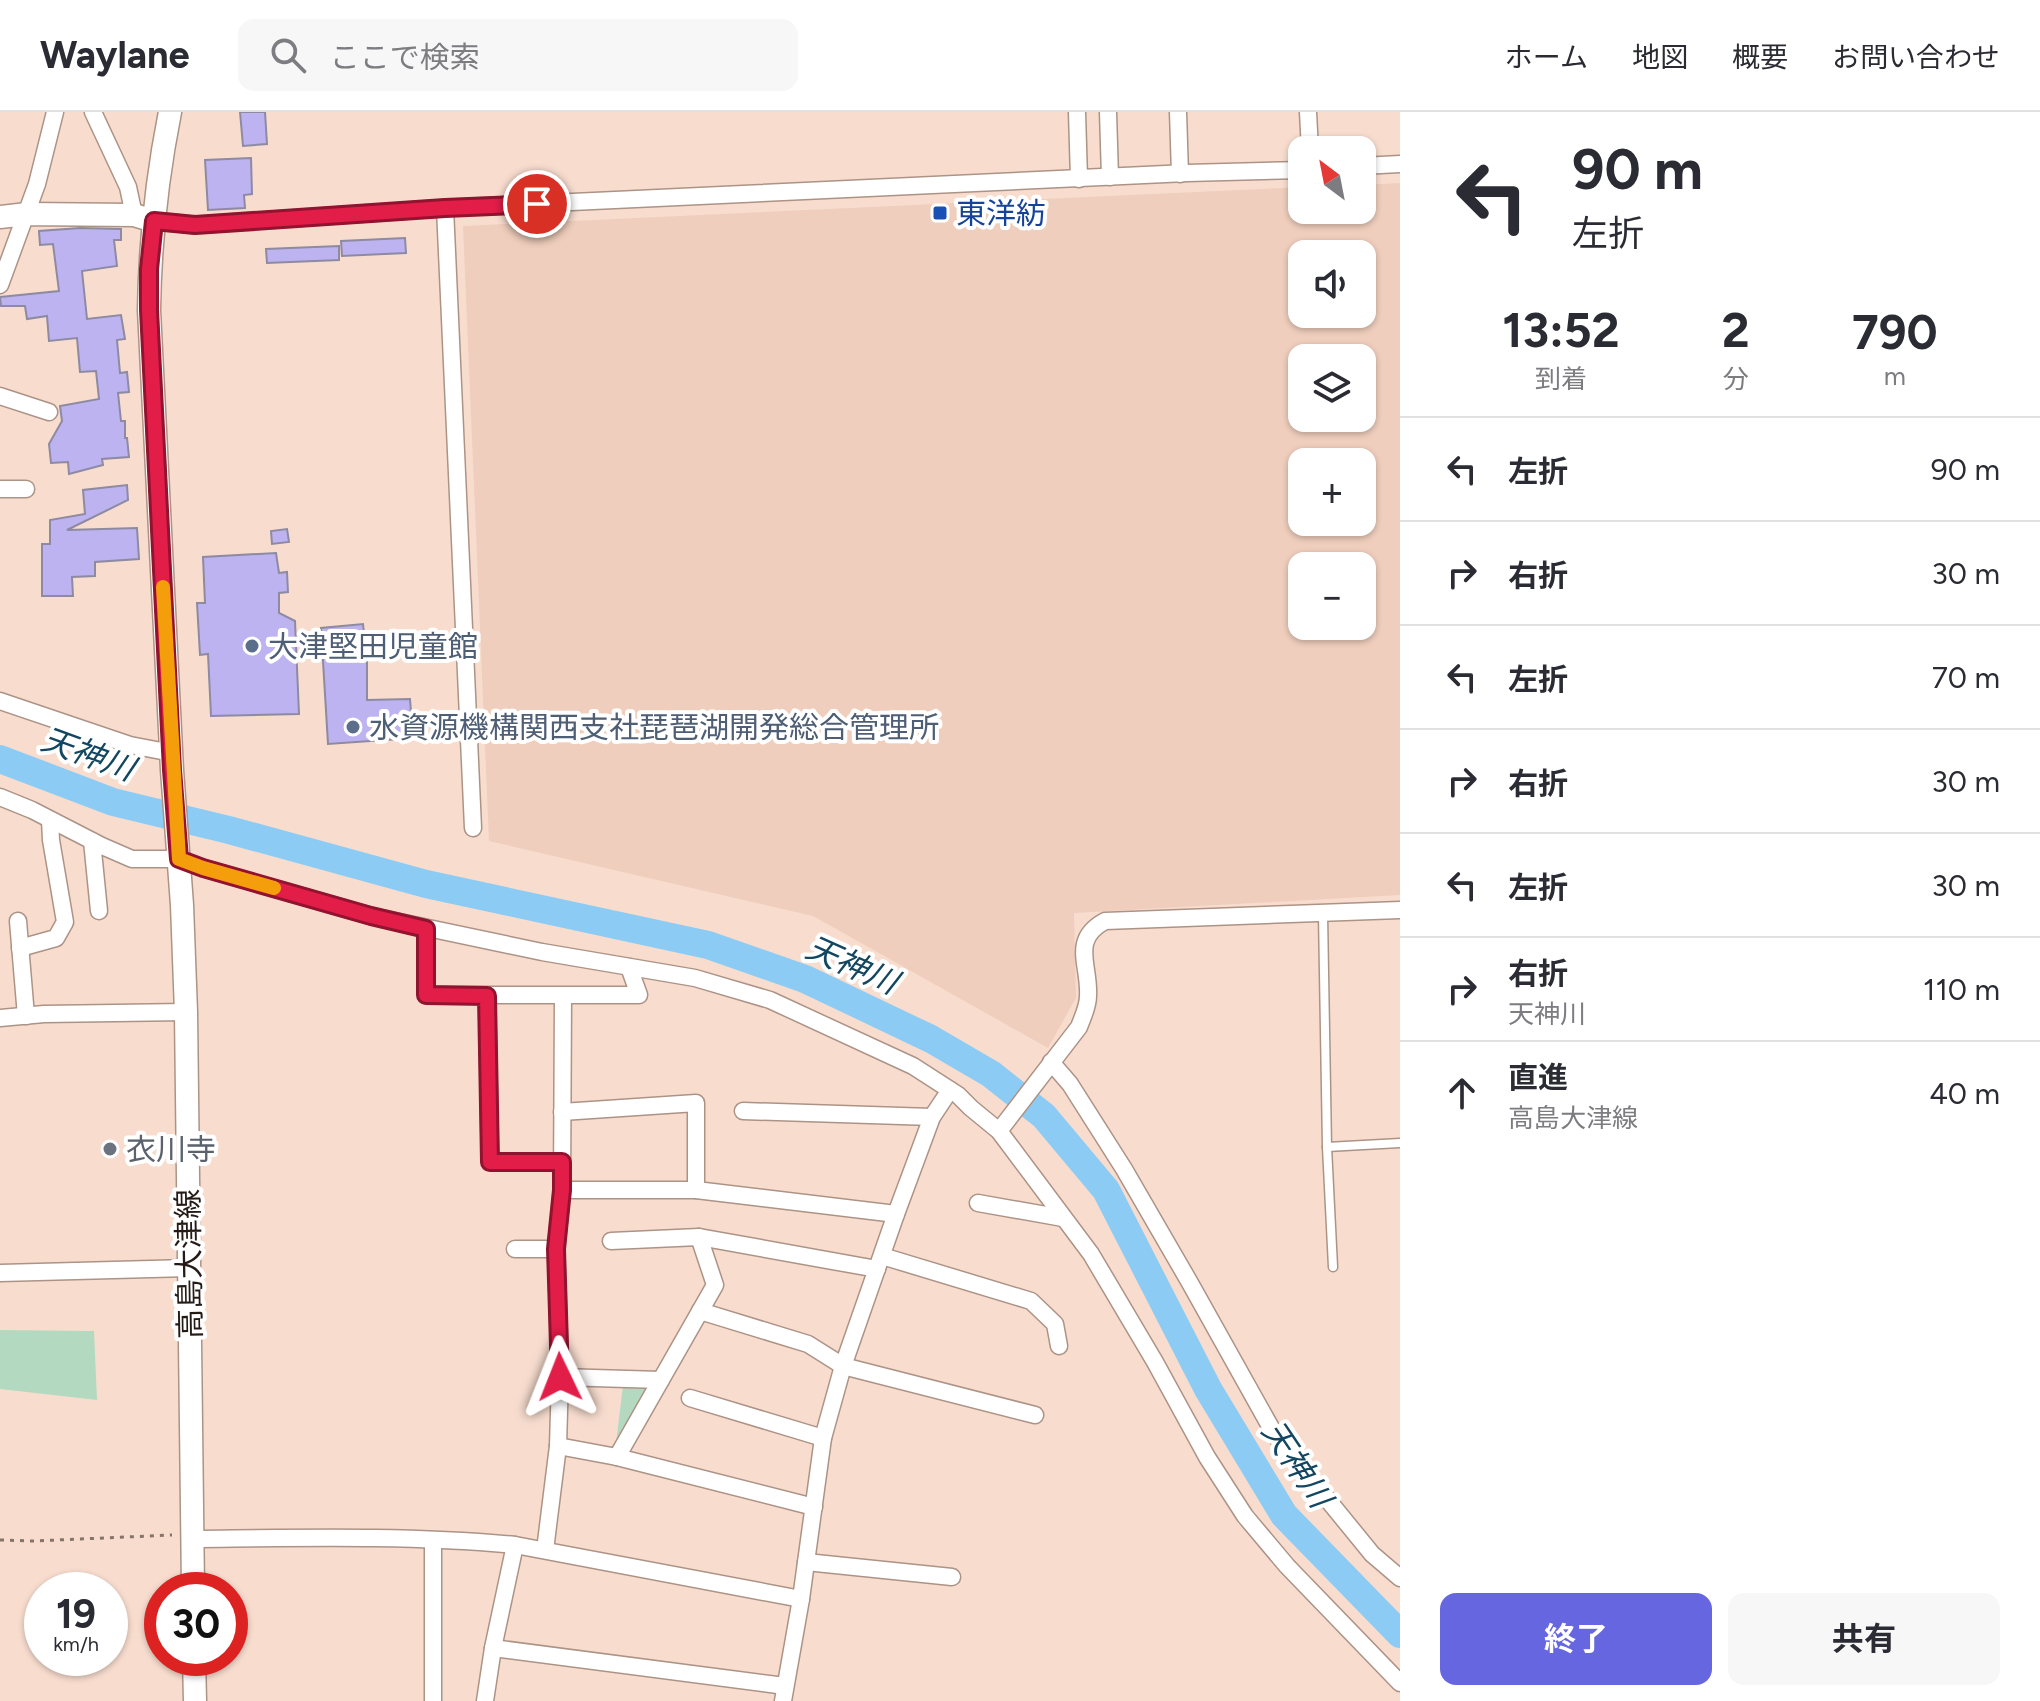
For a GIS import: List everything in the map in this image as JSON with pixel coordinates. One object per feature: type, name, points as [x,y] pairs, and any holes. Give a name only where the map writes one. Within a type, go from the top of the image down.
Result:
[{"type":"main road","points":[[170,112],[144,218],[178,851]]},
{"type":"main road","points":[[0,217],[27,214],[144,218]]},
{"type":"main road","name":"高島大津線","points":[[178,851],[186,1012],[193,1572]]},
{"type":"main road","points":[[194,1676],[195,1701]]},
{"type":"street","points":[[0,285],[37,184],[55,112]]},
{"type":"street","points":[[93,112],[144,218],[195,225],[445,208],[1288,170]]},
{"type":"street","points":[[1077,112],[1079,179]]},
{"type":"street","points":[[1108,112],[1110,177]]},
{"type":"street","points":[[1178,112],[1180,174]]},
{"type":"street","points":[[1308,112],[1309,136]]},
{"type":"street","points":[[1376,165],[1400,164]]},
{"type":"street","points":[[445,208],[473,828]]},
{"type":"street","points":[[0,396],[49,412]]},
{"type":"street","points":[[0,489],[26,489]]},
{"type":"street","points":[[0,701],[172,762]]},
{"type":"street","points":[[0,797],[132,859],[178,851],[203,868],[357,912],[426,929],[695,978],[770,1000],[913,1066],[1002,1127],[1091,1254],[1207,1457],[1245,1516],[1287,1566],[1400,1683]]},
{"type":"street","points":[[20,948],[56,938],[65,922],[50,820]]},
{"type":"street","points":[[92,841],[99,911]]},
{"type":"street","points":[[1002,1127],[1079,1027],[1089,995],[1086,937],[1094,927],[1105,921],[1400,910]]},
{"type":"street","points":[[18,921],[26,1016]]},
{"type":"street","points":[[426,929],[426,995],[639,995],[629,967]]},
{"type":"street","points":[[487,996],[490,1162],[562,1162]]},
{"type":"street","points":[[545,1550],[558,1446],[560,1377],[556,1249],[562,1190],[563,996]]},
{"type":"street","points":[[0,1018],[186,1012]]},
{"type":"street","points":[[1046,1068],[1070,1084],[1124,1169],[1275,1435],[1372,1554],[1400,1578]]},
{"type":"street","points":[[493,1648],[784,1694],[801,1599],[823,1438],[843,1366],[896,1214],[932,1117],[950,1090]]},
{"type":"street","points":[[562,1112],[696,1103],[696,1190]]},
{"type":"street","points":[[743,1111],[932,1117]]},
{"type":"street","points":[[562,1190],[696,1190],[896,1214]]},
{"type":"street","points":[[978,1203],[1063,1218]]},
{"type":"street","points":[[617,1457],[715,1285],[699,1237]]},
{"type":"street","points":[[611,1241],[699,1237],[880,1262],[1031,1301],[1055,1324],[1059,1346]]},
{"type":"street","points":[[515,1249],[556,1249]]},
{"type":"street","points":[[0,1273],[189,1268]]},
{"type":"street","points":[[700,1311],[808,1344],[843,1366],[1035,1415]]},
{"type":"street","points":[[560,1377],[661,1380]]},
{"type":"street","points":[[690,1398],[823,1438]]},
{"type":"street","points":[[558,1446],[617,1457],[814,1507]]},
{"type":"street","points":[[192,1537],[515,1545],[801,1599]]},
{"type":"street","points":[[433,1541],[433,1701]]},
{"type":"street","points":[[485,1701],[515,1545]]},
{"type":"street","points":[[806,1562],[952,1577]]},
{"type":"lane","points":[[1323,914],[1327,1147],[1333,1267]]},
{"type":"lane","points":[[1327,1147],[1400,1143]]},
{"type":"path","points":[[0,1540],[192,1537]]},
{"type":"shaded area","points":[[1400,183],[1400,895],[1074,913],[1076,998],[1048,1048],[813,916],[489,841],[463,226],[1288,188],[1288,224],[1376,224],[1376,184]]},
{"type":"green space","points":[[0,1330],[94,1331],[97,1400],[0,1389]]},
{"type":"green space","points":[[623,1385],[651,1385],[615,1452]]},
{"type":"building","points":[[240,112],[265,112],[267,144],[243,146]]},
{"type":"building","points":[[251,158],[252,194],[244,195],[245,208],[208,210],[205,160]]},
{"type":"building","points":[[121,229],[121,240],[114,240],[117,266],[82,271],[87,319],[121,315],[125,339],[117,340],[120,373],[127,372],[129,392],[118,393],[129,457],[102,459],[103,465],[69,474],[68,462],[51,463],[49,444],[62,421],[60,406],[99,399],[96,371],[80,372],[77,338],[49,341],[47,316],[27,319],[25,306],[1,306],[0,297],[59,291],[53,244],[40,245],[39,231]]},
{"type":"building","points":[[405,238],[406,253],[342,256],[341,241]]},
{"type":"building","points":[[339,246],[339,260],[267,263],[266,249]]},
{"type":"building","points":[[127,485],[128,500],[67,530],[137,528],[139,559],[95,562],[95,576],[72,577],[73,596],[42,596],[42,544],[50,544],[50,520],[85,514],[83,490]]},
{"type":"building","points":[[287,529],[289,542],[272,544],[271,531]]},
{"type":"building","points":[[276,553],[279,573],[287,572],[288,592],[279,593],[279,613],[295,621],[299,714],[211,716],[208,654],[200,655],[197,603],[205,603],[203,557]]},
{"type":"building","points":[[363,624],[367,700],[410,699],[413,738],[328,744],[321,628]]},
{"type":"waterway","name":"天神川","points":[[0,759],[113,802],[426,884],[708,945],[805,979],[931,1039],[991,1074],[1044,1116],[1106,1190],[1208,1389],[1284,1515],[1400,1634]]},
{"type":"slow traffic","points":[[163,587],[179,859],[274,888]]},
{"type":"place","name":"東洋紡","points":[[940,213]]},
{"type":"place","name":"大津堅田児童館","points":[[252,646]]},
{"type":"place","name":"水資源機構関西支社琵琶湖開発総合管理所","points":[[353,727]]},
{"type":"place","name":"衣川寺","points":[[110,1149]]},
{"type":"route","points":[[537,204],[195,225],[154,221],[149,310],[179,859],[371,916],[426,929],[426,995],[487,996],[490,1162],[562,1162],[556,1249],[560,1377]]}]
